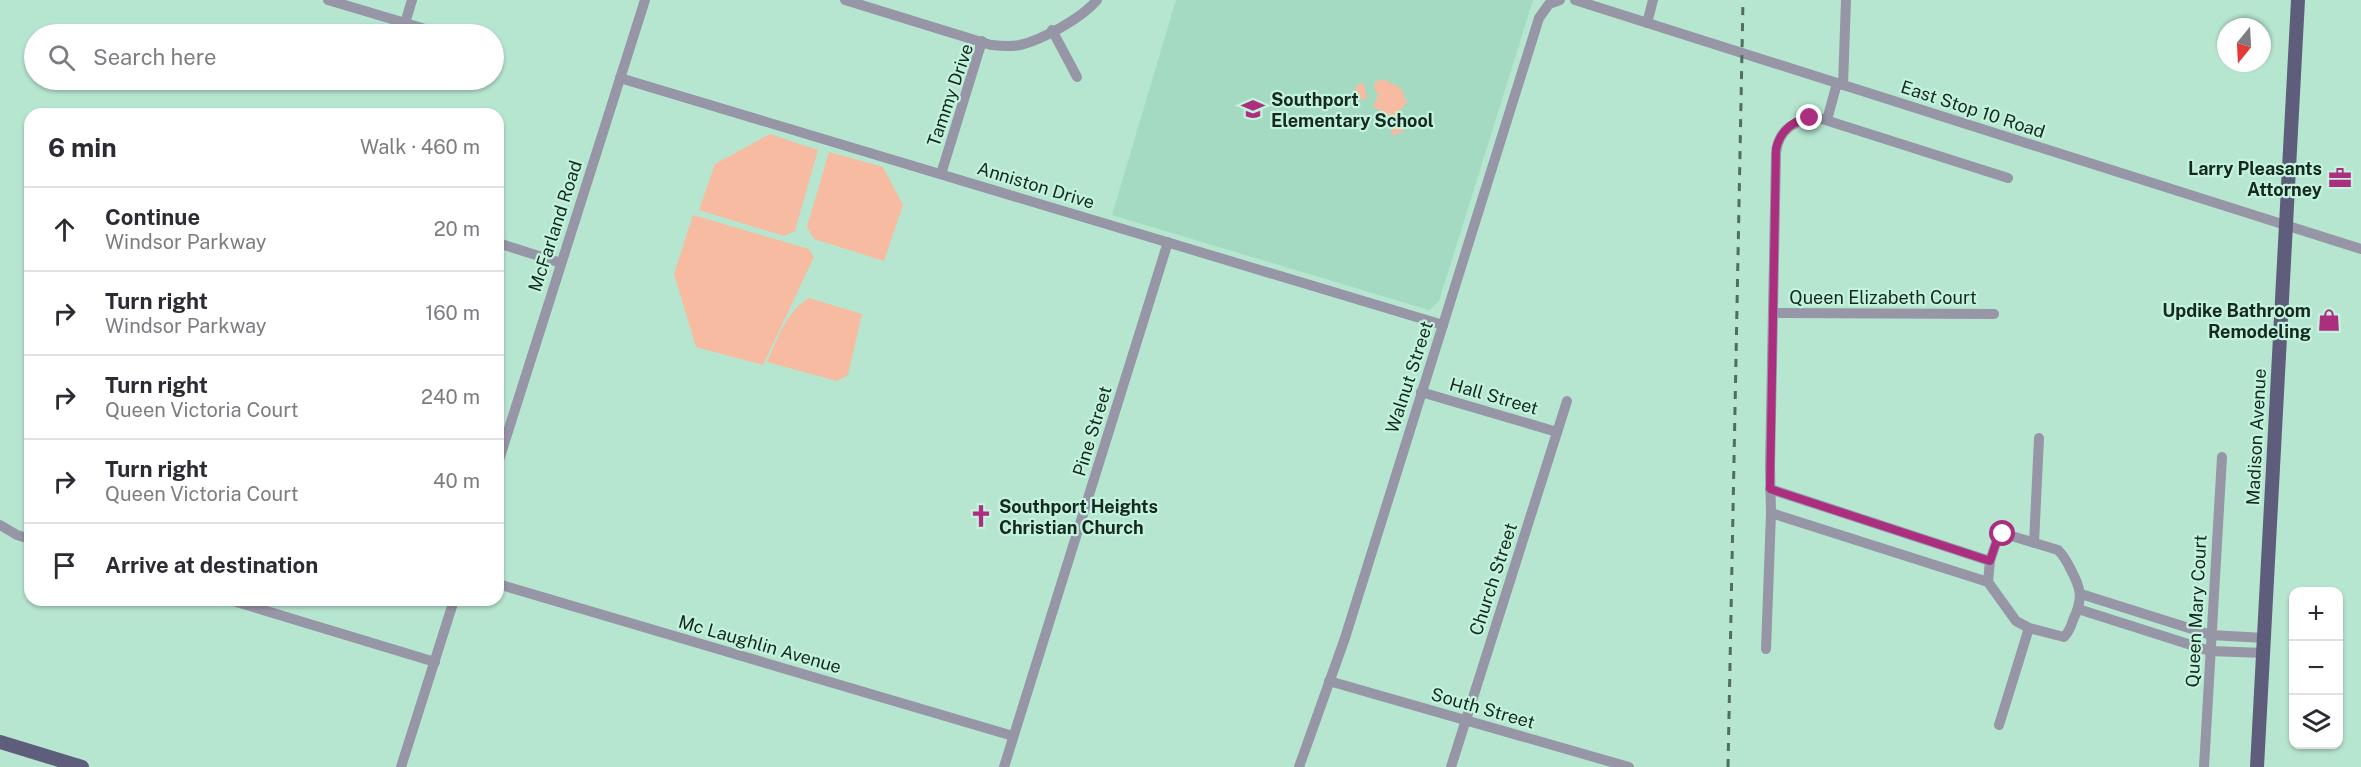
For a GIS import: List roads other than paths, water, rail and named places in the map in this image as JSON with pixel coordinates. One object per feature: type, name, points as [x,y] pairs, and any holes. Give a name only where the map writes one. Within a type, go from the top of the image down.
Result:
[{"type":"main road","name":"Madison Avenue","points":[[2257,767],[2284,224],[2298,0]]},
{"type":"main road","points":[[0,742],[82,767]]},
{"type":"street","points":[[328,0],[408,24]]},
{"type":"street","points":[[405,23],[412,0]]},
{"type":"street","name":"McFarland Road","points":[[504,444],[645,0]]},
{"type":"street","points":[[844,0],[982,41]]},
{"type":"street","name":"Tammy Drive","points":[[941,174],[982,41],[996,45],[1019,45],[1083,13],[1096,0]]},
{"type":"street","name":"East Stop 10 Road","points":[[1575,0],[2361,249]]},
{"type":"street","points":[[1647,23],[1653,0]]},
{"type":"street","points":[[1827,120],[1840,84],[1846,0]]},
{"type":"street","name":"Walnut Street","points":[[1299,767],[1329,681],[1539,18],[1545,8],[1557,1]]},
{"type":"street","points":[[1052,30],[1077,77]]},
{"type":"street","name":"Anniston Drive","points":[[620,78],[1443,325]]},
{"type":"street","points":[[1766,649],[1771,513],[1777,143],[1787,128],[1800,120],[1812,118],[1827,120],[2008,178]]},
{"type":"street","name":"Pine Street","points":[[1004,767],[1168,242]]},
{"type":"street","points":[[504,245],[561,263]]},
{"type":"street","name":"Queen Elizabeth Court","points":[[1773,313],[1994,314]]},
{"type":"street","name":"Hall Street","points":[[1421,392],[1557,432]]},
{"type":"street","name":"Church Street","points":[[1451,767],[1567,401]]},
{"type":"street","points":[[2034,543],[2039,438]]},
{"type":"street","name":"Queen Mary Court","points":[[2204,767],[2222,457]]},
{"type":"street","points":[[1770,489],[1990,561]]},
{"type":"street","points":[[1771,513],[1988,582],[2016,621],[2029,628],[2064,637],[2078,609],[2080,586],[2061,552],[2005,534],[2000,535],[1990,561],[1988,582]]},
{"type":"street","points":[[0,525],[24,537]]},
{"type":"street","name":"Mc Laughlin Avenue","points":[[504,587],[1013,736]]},
{"type":"street","points":[[2081,594],[2211,635],[2264,638]]},
{"type":"street","points":[[250,606],[435,662]]},
{"type":"street","points":[[401,767],[452,606]]},
{"type":"street","points":[[2078,609],[2210,651],[2264,653]]},
{"type":"street","points":[[1999,725],[2029,628]]},
{"type":"street","name":"South Street","points":[[1329,681],[1466,720],[1604,764],[1629,767]]},
{"type":"railway","points":[[1728,767],[1743,0]]},
{"type":"place","name":"Southport Elementary School","points":[[1253,109]]},
{"type":"place","name":"Larry Pleasants Attorney","points":[[2340,178]]},
{"type":"place","name":"Updike Bathroom Remodeling","points":[[2329,320]]},
{"type":"place","name":"Southport Heights Christian Church","points":[[981,516]]}]
